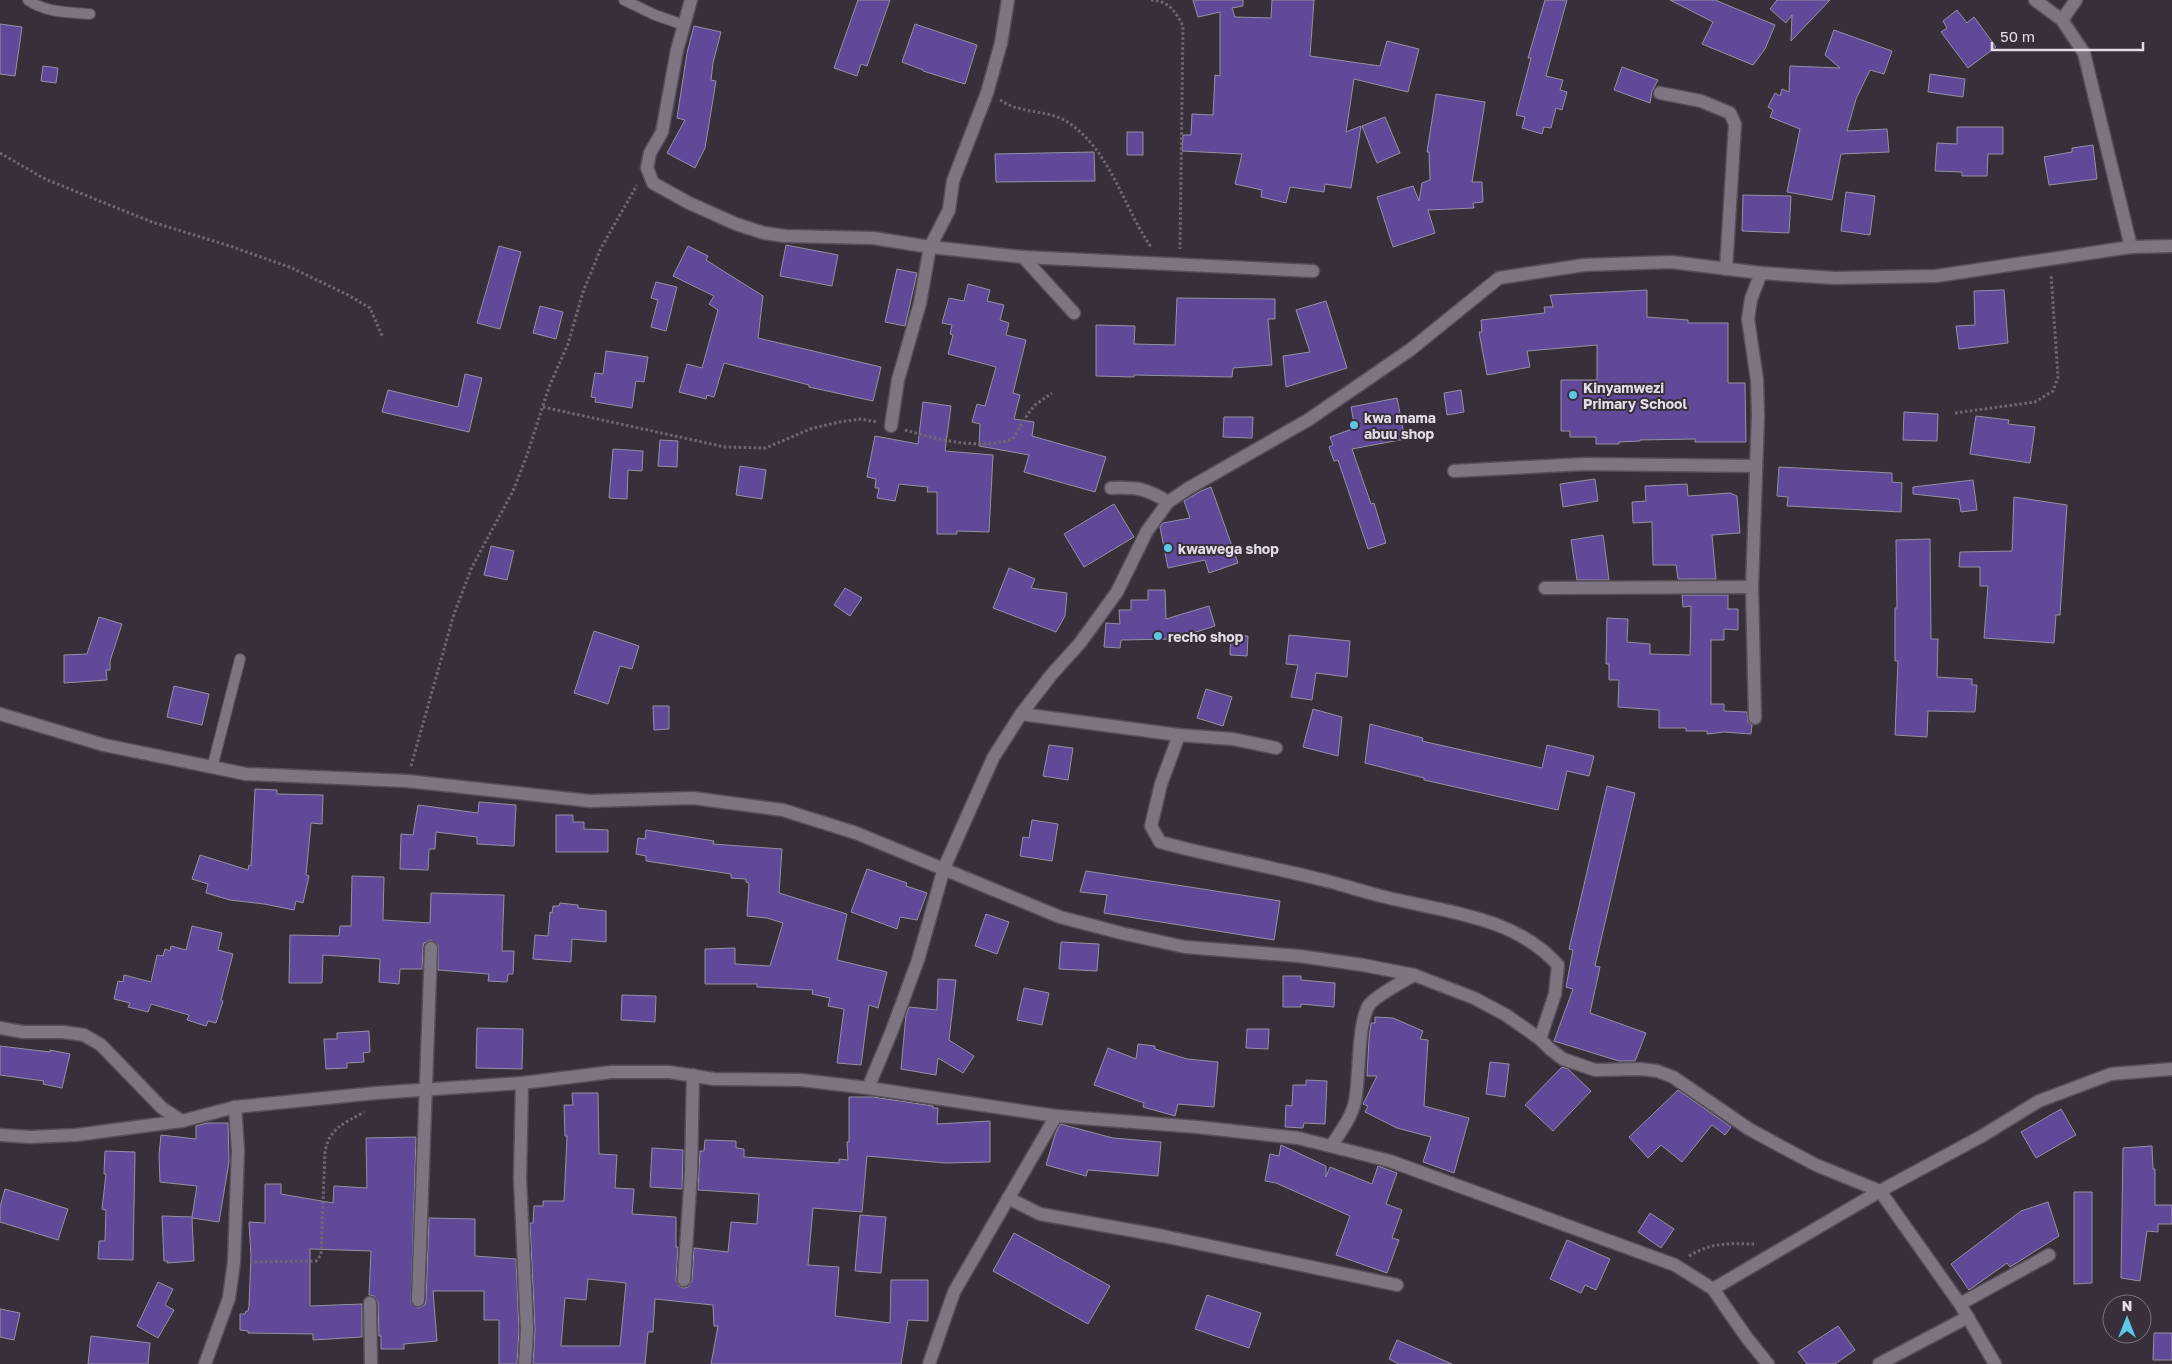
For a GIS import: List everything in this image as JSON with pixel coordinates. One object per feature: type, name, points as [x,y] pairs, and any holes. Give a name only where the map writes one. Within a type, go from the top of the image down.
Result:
[{"type":"street","points":[[691,0],[677,50],[662,132],[650,153],[647,168],[653,183],[666,192],[736,224],[764,233],[785,236],[873,238],[930,247],[1024,257],[1313,271]]},
{"type":"street","points":[[891,426],[898,380],[920,303],[930,247],[949,210],[953,181],[987,93],[1001,43],[1008,0]]},
{"type":"street","points":[[2035,0],[2062,20],[2084,54],[2131,247]]},
{"type":"street","points":[[2062,20],[2076,0]]},
{"type":"street","points":[[1660,94],[1701,101],[1730,113],[1736,124],[1726,269]]},
{"type":"street","points":[[868,1088],[918,960],[944,868],[993,758],[1021,714],[1052,674],[1080,643],[1116,592],[1147,531],[1168,502],[1188,488],[1308,420],[1410,350],[1499,278],[1584,265],[1671,262],[1761,273],[1835,278],[1936,276],[2131,247],[2172,246]]},
{"type":"street","points":[[1024,257],[1074,313]]},
{"type":"street","points":[[1755,718],[1752,587],[1758,415],[1757,380],[1748,319],[1752,299],[1761,273]]},
{"type":"street","points":[[1454,471],[1584,464],[1755,466]]},
{"type":"street","points":[[1111,488],[1136,487],[1152,491],[1168,502]]},
{"type":"street","points":[[1545,588],[1752,587]]},
{"type":"street","points":[[0,714],[104,745],[246,774],[407,781],[590,801],[693,798],[743,803],[783,810],[856,833],[944,868],[1060,918],[1121,934],[1185,947],[1299,956],[1363,964],[1414,974],[1474,998],[1506,1015],[1540,1039],[1563,1059],[1595,1070],[1657,1071],[1673,1077],[1749,1129],[1816,1165],[1880,1192],[1960,1304],[1995,1364]]},
{"type":"street","points":[[1021,714],[1179,735],[1233,739],[1276,748]]},
{"type":"street","points":[[1179,735],[1161,784],[1151,826],[1160,842],[1325,880],[1382,897],[1489,922],[1521,934],[1549,954],[1558,965],[1555,994],[1540,1039]]},
{"type":"street","points":[[418,1300],[424,1091],[431,948]]},
{"type":"street","points":[[1332,1145],[1350,1115],[1355,1101],[1356,1079],[1366,1012],[1373,1001],[1414,974]]},
{"type":"street","points":[[0,1028],[23,1032],[63,1032],[84,1035],[101,1045],[162,1108],[182,1121]]},
{"type":"street","points":[[1713,1289],[1880,1192],[1982,1136],[2039,1101],[2111,1074],[2172,1069]]},
{"type":"street","points":[[0,1135],[30,1137],[76,1135],[182,1121],[235,1107],[376,1093],[522,1083],[561,1077],[630,1071],[693,1075],[714,1079],[801,1080],[1056,1116],[1260,1133],[1332,1145],[1390,1161],[1675,1265],[1713,1289],[1747,1338],[1768,1364]]},
{"type":"street","points":[[684,1280],[691,1172],[693,1075]]},
{"type":"street","points":[[522,1083],[520,1179],[527,1330],[525,1364]]},
{"type":"street","points":[[205,1364],[229,1298],[234,1262],[238,1150],[235,1107]]},
{"type":"street","points":[[928,1364],[954,1292],[1056,1116]]},
{"type":"street","points":[[1008,1198],[1040,1214],[1163,1236],[1397,1285]]},
{"type":"street","points":[[1960,1304],[2049,1255]]},
{"type":"street","points":[[370,1303],[371,1364]]},
{"type":"street","points":[[1879,1364],[1968,1317]]},
{"type":"lane","points":[[28,0],[36,6],[56,11],[90,14]]},
{"type":"lane","points":[[624,0],[655,15],[684,25]]},
{"type":"lane","points":[[212,768],[240,659]]},
{"type":"path","points":[[1151,0],[1157,0],[1174,9],[1182,26],[1180,258]]},
{"type":"path","points":[[987,93],[1012,107],[1051,114],[1088,138],[1099,151],[1150,246],[1157,253]]},
{"type":"path","points":[[0,153],[45,179],[152,222],[230,246],[292,268],[340,291],[370,308],[384,338]]},
{"type":"path","points":[[407,781],[454,614],[472,567],[512,491],[549,386],[568,344],[583,292],[601,248],[647,168]]},
{"type":"path","points":[[1955,413],[2035,402],[2053,391],[2058,378],[2049,258]]},
{"type":"path","points":[[543,407],[725,447],[766,448],[810,429],[861,419],[936,439],[974,444],[1000,443],[1013,439],[1027,414],[1035,405],[1052,393]]},
{"type":"path","points":[[234,1262],[316,1261],[321,1254],[328,1139],[332,1132],[373,1104],[376,1093]]},
{"type":"path","points":[[1675,1265],[1711,1245],[1722,1243],[1764,1244]]},
{"type":"building","points":[[858,0],[890,0],[867,66],[861,64],[857,76],[834,68]]},
{"type":"building","points":[[1193,0],[1243,0],[1243,6],[1232,8],[1235,17],[1271,18],[1272,0],[1314,0],[1310,56],[1380,66],[1387,41],[1419,49],[1408,92],[1354,79],[1346,132],[1361,126],[1351,188],[1325,184],[1324,192],[1290,187],[1286,203],[1261,197],[1262,190],[1235,184],[1242,154],[1182,151],[1183,135],[1191,135],[1192,114],[1213,115],[1215,75],[1220,76],[1220,12],[1198,17]]},
{"type":"building","points":[[1545,0],[1567,0],[1546,76],[1563,80],[1560,90],[1567,92],[1562,110],[1556,108],[1551,128],[1544,127],[1542,134],[1522,128],[1525,117],[1516,115],[1531,58],[1528,58]]},
{"type":"building","points":[[1670,0],[1715,0],[1775,25],[1765,49],[1753,65],[1702,44],[1713,22]]},
{"type":"building","points":[[1777,0],[1830,0],[1791,41],[1792,15],[1786,23],[1770,9]]},
{"type":"building","points":[[1957,10],[1967,23],[1974,17],[1996,47],[1968,68],[1941,32],[1947,28],[1943,21]]},
{"type":"building","points":[[0,24],[22,27],[15,76],[0,74]]},
{"type":"building","points":[[915,24],[977,45],[965,84],[923,71],[902,62]]},
{"type":"building","points":[[694,26],[721,32],[713,63],[711,80],[716,81],[705,148],[695,168],[667,153],[685,120],[677,118],[687,53]]},
{"type":"building","points":[[1834,30],[1892,51],[1884,74],[1870,70],[1856,99],[1847,131],[1887,129],[1889,152],[1841,154],[1832,200],[1787,192],[1800,129],[1770,117],[1773,110],[1768,107],[1775,93],[1780,96],[1782,89],[1789,92],[1790,66],[1840,68],[1825,55]]},
{"type":"building","points":[[43,66],[58,68],[56,83],[41,81]]},
{"type":"building","points":[[1622,67],[1658,80],[1652,91],[1650,103],[1614,90]]},
{"type":"building","points":[[1930,74],[1965,79],[1963,97],[1928,92]]},
{"type":"building","points":[[1436,94],[1485,102],[1472,182],[1482,182],[1483,202],[1473,203],[1474,208],[1428,210],[1435,233],[1393,247],[1377,197],[1413,186],[1419,201],[1422,183],[1430,180],[1429,152],[1427,152]]},
{"type":"building","points":[[1385,117],[1400,153],[1377,163],[1362,126]]},
{"type":"building","points":[[1957,127],[2003,127],[2003,154],[1988,154],[1987,176],[1962,176],[1962,172],[1935,171],[1937,143],[1957,144]]},
{"type":"building","points":[[1127,132],[1143,132],[1143,155],[1127,155]]},
{"type":"building","points":[[2093,145],[2097,179],[2049,185],[2044,157],[2072,152],[2072,148]]},
{"type":"building","points":[[1094,152],[1095,181],[996,182],[995,154]]},
{"type":"building","points":[[1846,192],[1875,196],[1870,235],[1841,231]]},
{"type":"building","points":[[1743,195],[1791,196],[1789,233],[1742,231]]},
{"type":"building","points":[[786,245],[838,255],[832,286],[780,276]]},
{"type":"building","points":[[499,246],[521,252],[500,329],[477,323]]},
{"type":"building","points":[[688,246],[708,256],[706,260],[763,296],[758,338],[881,367],[873,401],[809,387],[809,385],[724,363],[714,397],[707,395],[706,399],[679,392],[687,364],[702,368],[718,310],[709,304],[714,296],[673,276]]},
{"type":"building","points":[[897,269],[917,273],[905,326],[885,322]]},
{"type":"building","points":[[656,282],[677,287],[666,331],[651,327],[658,300],[651,298]]},
{"type":"building","points":[[968,284],[990,290],[987,301],[1004,305],[1000,320],[1009,323],[1006,335],[1026,340],[1013,393],[1020,395],[1014,419],[1034,422],[1032,436],[1106,457],[1095,492],[1024,472],[1029,455],[979,446],[980,424],[972,422],[977,404],[985,406],[996,367],[948,354],[953,335],[950,334],[952,325],[942,323],[949,298],[964,301]]},
{"type":"building","points":[[1647,290],[1647,317],[1688,320],[1688,323],[1728,323],[1728,383],[1745,383],[1746,442],[1695,442],[1695,439],[1640,440],[1619,442],[1619,444],[1596,444],[1596,437],[1570,437],[1570,431],[1561,431],[1561,380],[1597,380],[1597,345],[1527,351],[1530,367],[1487,375],[1479,332],[1482,332],[1481,320],[1545,313],[1544,307],[1553,307],[1550,295]]},
{"type":"building","points":[[2004,290],[2008,343],[1959,349],[1956,326],[1975,325],[1974,291]]},
{"type":"building","points":[[1177,298],[1275,299],[1275,319],[1268,319],[1272,365],[1233,368],[1232,377],[1096,376],[1096,325],[1135,326],[1134,344],[1175,345]]},
{"type":"building","points":[[1326,301],[1347,368],[1286,387],[1283,356],[1310,352],[1296,310]]},
{"type":"building","points":[[540,306],[563,312],[556,339],[533,333]]},
{"type":"building","points":[[606,351],[648,357],[644,382],[636,381],[632,408],[595,402],[596,398],[591,397],[595,373],[603,374]]},
{"type":"building","points":[[465,374],[482,378],[469,432],[382,412],[388,390],[458,407]]},
{"type":"building","points":[[1461,390],[1464,412],[1447,415],[1444,393]]},
{"type":"building","points":[[1397,398],[1405,439],[1352,449],[1371,504],[1374,503],[1386,543],[1368,549],[1338,460],[1334,461],[1329,447],[1333,445],[1330,437],[1355,428],[1351,407]]},
{"type":"building","points":[[923,402],[951,406],[945,451],[993,455],[989,532],[957,531],[957,534],[937,534],[937,492],[927,492],[928,487],[899,484],[895,501],[877,498],[879,488],[875,488],[876,479],[867,477],[875,436],[918,444]]},
{"type":"building","points":[[1904,412],[1938,414],[1937,441],[1903,440]]},
{"type":"building","points":[[1976,416],[2009,420],[2008,424],[2035,427],[2030,463],[1970,454]]},
{"type":"building","points":[[1224,417],[1253,417],[1252,438],[1223,437]]},
{"type":"building","points":[[660,440],[678,441],[677,467],[658,466]]},
{"type":"building","points":[[613,449],[643,451],[642,471],[628,470],[627,499],[609,498]]},
{"type":"building","points":[[740,466],[766,470],[762,499],[736,495]]},
{"type":"building","points":[[1779,467],[1892,473],[1892,482],[1902,483],[1901,512],[1787,506],[1788,497],[1777,496]]},
{"type":"building","points":[[1595,479],[1598,501],[1563,507],[1560,484]]},
{"type":"building","points":[[1973,480],[1977,510],[1961,512],[1959,499],[1913,494],[1913,487]]},
{"type":"building","points":[[1687,484],[1688,496],[1730,493],[1737,496],[1740,533],[1712,535],[1716,579],[1678,579],[1676,565],[1653,565],[1652,522],[1633,523],[1632,502],[1646,501],[1645,486]]},
{"type":"building","points":[[1211,487],[1238,563],[1209,573],[1205,560],[1168,568],[1160,527],[1163,523],[1190,518],[1184,501]]},
{"type":"building","points":[[2014,497],[2067,505],[2060,615],[2056,615],[2054,643],[1984,638],[1988,586],[1980,586],[1980,567],[1959,567],[1960,552],[2012,551]]},
{"type":"building","points":[[1114,504],[1134,537],[1084,567],[1064,534]]},
{"type":"building","points":[[1603,535],[1609,580],[1577,580],[1571,540]]},
{"type":"building","points":[[1930,539],[1931,639],[1938,639],[1937,677],[1972,679],[1972,685],[1977,685],[1975,712],[1928,711],[1927,737],[1895,735],[1898,661],[1895,661],[1895,608],[1897,608],[1896,540]]},
{"type":"building","points":[[491,546],[514,551],[507,580],[484,575]]},
{"type":"building","points":[[1009,568],[1035,579],[1031,588],[1067,593],[1065,616],[1056,632],[993,608]]},
{"type":"building","points":[[845,588],[862,598],[850,616],[834,605]]},
{"type":"building","points":[[1148,590],[1165,590],[1166,619],[1209,606],[1215,626],[1174,639],[1121,640],[1120,648],[1104,647],[1106,623],[1120,624],[1119,610],[1131,610],[1131,600],[1148,600]]},
{"type":"building","points":[[1682,595],[1728,595],[1728,609],[1738,609],[1738,630],[1724,629],[1724,640],[1711,640],[1711,704],[1724,704],[1724,711],[1747,712],[1748,722],[1752,725],[1751,734],[1724,732],[1707,734],[1707,731],[1686,731],[1686,728],[1659,728],[1659,710],[1618,707],[1619,680],[1609,680],[1609,664],[1606,664],[1607,618],[1628,619],[1627,642],[1650,644],[1650,654],[1690,655],[1691,606],[1683,607]]},
{"type":"building","points":[[99,617],[122,624],[110,661],[110,670],[106,670],[107,680],[64,683],[64,655],[87,654]]},
{"type":"building","points":[[594,631],[639,646],[632,669],[620,666],[608,704],[574,693]]},
{"type":"building","points":[[1231,635],[1248,636],[1247,656],[1230,655]]},
{"type":"building","points":[[1289,635],[1350,641],[1347,677],[1316,673],[1312,700],[1291,697],[1298,665],[1286,664]]},
{"type":"building","points":[[174,686],[209,694],[202,725],[167,717]]},
{"type":"building","points":[[1206,689],[1232,697],[1223,726],[1197,718]]},
{"type":"building","points":[[653,706],[669,706],[669,729],[654,730]]},
{"type":"building","points":[[1313,709],[1342,717],[1338,756],[1303,747]]},
{"type":"building","points":[[1370,724],[1423,738],[1422,741],[1542,768],[1547,745],[1594,756],[1589,776],[1567,771],[1558,810],[1424,780],[1424,778],[1365,763]]},
{"type":"building","points":[[1049,745],[1073,748],[1068,780],[1043,776]]},
{"type":"building","points":[[1607,786],[1635,793],[1595,966],[1600,967],[1590,1013],[1646,1033],[1635,1061],[1619,1061],[1554,1041],[1573,989],[1566,987],[1573,950],[1569,949]]},
{"type":"building","points":[[255,789],[277,790],[277,794],[323,795],[322,824],[311,823],[306,875],[309,876],[303,903],[296,901],[294,910],[230,900],[206,893],[208,884],[192,879],[200,855],[248,870],[249,865],[251,866]]},
{"type":"building","points":[[479,802],[516,805],[514,846],[477,844],[477,837],[436,832],[435,849],[429,849],[428,870],[400,869],[401,834],[413,835],[418,805],[478,813]]},
{"type":"building","points":[[556,815],[573,815],[573,822],[584,822],[584,829],[608,830],[608,852],[556,852]]},
{"type":"building","points":[[1032,820],[1058,824],[1052,861],[1020,856],[1023,837],[1029,838]]},
{"type":"building","points":[[646,830],[714,841],[713,844],[782,849],[779,893],[847,914],[837,960],[887,972],[878,1008],[869,1005],[861,1065],[837,1063],[844,1009],[828,1006],[830,998],[812,994],[813,990],[757,987],[757,984],[705,984],[705,949],[735,948],[735,964],[770,966],[783,923],[767,918],[747,916],[749,883],[746,882],[746,879],[731,878],[731,874],[646,861],[646,856],[636,854],[638,838],[645,839]]},
{"type":"building","points":[[867,869],[907,883],[906,886],[927,893],[917,920],[900,917],[897,929],[851,912]]},
{"type":"building","points":[[1086,871],[1280,901],[1274,940],[1104,913],[1107,895],[1080,892]]},
{"type":"building","points":[[352,876],[384,877],[383,920],[430,923],[431,893],[504,895],[502,951],[514,951],[513,974],[508,974],[507,982],[488,981],[489,974],[438,970],[438,945],[431,940],[424,943],[422,969],[400,969],[399,984],[379,982],[380,959],[323,955],[322,983],[289,983],[290,935],[339,936],[340,926],[351,926]]},
{"type":"building","points":[[560,903],[578,905],[578,908],[606,911],[606,942],[572,939],[571,962],[533,959],[535,935],[548,936],[550,912],[552,913],[553,906],[559,906]]},
{"type":"building","points":[[986,914],[1009,922],[997,954],[975,946]]},
{"type":"building","points":[[192,926],[222,933],[218,950],[233,954],[221,1000],[223,1001],[216,1023],[208,1021],[206,1026],[187,1020],[189,1015],[151,1004],[148,1012],[128,1007],[130,1003],[114,999],[118,981],[123,982],[124,975],[151,982],[157,955],[163,956],[165,949],[170,951],[171,946],[186,950]]},
{"type":"building","points":[[1061,942],[1099,944],[1097,971],[1059,969]]},
{"type":"building","points":[[1283,976],[1301,976],[1301,980],[1335,983],[1334,1007],[1301,1004],[1301,1007],[1283,1007]]},
{"type":"building","points":[[938,979],[956,980],[949,1040],[974,1056],[963,1073],[938,1058],[936,1075],[901,1069],[906,1015],[909,1007],[937,1010]]},
{"type":"building","points":[[1024,988],[1049,993],[1042,1025],[1017,1020]]},
{"type":"building","points":[[622,995],[656,996],[655,1022],[621,1020]]},
{"type":"building","points":[[1375,1017],[1393,1018],[1423,1031],[1420,1039],[1428,1040],[1424,1106],[1469,1118],[1454,1173],[1423,1162],[1431,1137],[1397,1128],[1365,1112],[1368,1106],[1363,1104],[1377,1076],[1367,1076],[1371,1023],[1375,1023]]},
{"type":"building","points":[[477,1028],[523,1029],[522,1069],[476,1068]]},
{"type":"building","points":[[1247,1029],[1269,1029],[1268,1049],[1246,1048]]},
{"type":"building","points":[[369,1031],[370,1052],[363,1053],[364,1062],[347,1063],[347,1068],[326,1069],[324,1039],[337,1039],[337,1033]]},
{"type":"building","points":[[1138,1044],[1155,1046],[1155,1049],[1187,1059],[1218,1062],[1214,1107],[1178,1104],[1175,1116],[1143,1107],[1144,1103],[1094,1085],[1108,1048],[1136,1059]]},
{"type":"building","points":[[0,1046],[50,1052],[50,1050],[70,1054],[62,1088],[43,1084],[44,1081],[0,1075]]},
{"type":"building","points":[[1490,1062],[1509,1064],[1505,1097],[1486,1094]]},
{"type":"building","points":[[1562,1067],[1568,1069],[1591,1091],[1553,1131],[1525,1105]]},
{"type":"building","points":[[1306,1080],[1327,1081],[1325,1124],[1304,1123],[1303,1128],[1285,1127],[1286,1105],[1292,1106],[1293,1085],[1306,1085]]},
{"type":"building","points":[[1678,1090],[1731,1127],[1725,1135],[1712,1125],[1682,1162],[1661,1145],[1648,1158],[1629,1137]]},
{"type":"building","points":[[572,1093],[598,1093],[599,1154],[617,1155],[615,1188],[634,1189],[632,1214],[676,1217],[676,1247],[678,1247],[676,1280],[679,1286],[683,1288],[688,1287],[692,1281],[694,1248],[728,1252],[731,1222],[757,1224],[759,1194],[698,1190],[700,1151],[704,1151],[705,1140],[736,1141],[736,1148],[744,1149],[744,1157],[839,1163],[839,1159],[848,1160],[849,1097],[873,1097],[938,1108],[937,1124],[990,1121],[990,1162],[945,1163],[867,1156],[862,1212],[813,1208],[808,1265],[839,1267],[835,1316],[890,1323],[891,1280],[928,1280],[928,1321],[908,1320],[901,1364],[711,1364],[718,1326],[714,1326],[713,1305],[655,1299],[653,1332],[648,1332],[645,1364],[533,1364],[535,1330],[530,1223],[533,1223],[534,1206],[543,1206],[543,1201],[564,1201],[567,1136],[565,1136],[564,1105],[573,1105]],"holes":[[[588,1279],[626,1283],[620,1346],[561,1346],[565,1298],[586,1300]]]},
{"type":"building","points":[[2061,1109],[2076,1135],[2036,1158],[2021,1132]]},
{"type":"building","points":[[207,1123],[228,1123],[229,1162],[219,1222],[192,1218],[194,1261],[167,1263],[168,1261],[164,1261],[162,1216],[192,1217],[197,1186],[160,1182],[159,1155],[161,1135],[196,1139],[196,1126]]},
{"type":"building","points":[[1060,1124],[1113,1138],[1161,1142],[1158,1176],[1088,1170],[1086,1176],[1046,1165]]},
{"type":"building","points":[[416,1137],[411,1303],[418,1308],[425,1305],[426,1301],[429,1218],[475,1219],[475,1256],[516,1259],[519,1330],[517,1364],[499,1364],[499,1320],[484,1320],[484,1291],[433,1291],[437,1341],[404,1344],[404,1349],[381,1349],[378,1302],[374,1296],[369,1295],[371,1251],[310,1249],[310,1306],[362,1304],[362,1337],[313,1340],[313,1334],[248,1333],[248,1331],[240,1330],[240,1314],[245,1314],[249,1306],[251,1255],[249,1222],[265,1223],[265,1184],[281,1184],[281,1194],[333,1203],[334,1186],[367,1188],[366,1138]]},
{"type":"building","points":[[1281,1145],[1326,1166],[1326,1177],[1330,1167],[1372,1184],[1378,1166],[1397,1173],[1386,1204],[1402,1210],[1392,1238],[1399,1240],[1387,1273],[1336,1255],[1350,1216],[1276,1183],[1265,1181],[1270,1154],[1279,1156]]},
{"type":"building","points":[[2152,1146],[2153,1169],[2155,1169],[2155,1205],[2172,1205],[2172,1224],[2158,1224],[2158,1232],[2147,1231],[2140,1281],[2121,1278],[2123,1148]]},
{"type":"building","points":[[652,1148],[683,1150],[682,1189],[650,1187]]},
{"type":"building","points":[[105,1151],[135,1152],[133,1260],[98,1259],[99,1241],[105,1241],[106,1210],[102,1209],[106,1174],[104,1174]]},
{"type":"building","points":[[5,1189],[68,1209],[58,1240],[0,1222],[0,1207]]},
{"type":"building","points":[[2074,1192],[2092,1192],[2092,1283],[2074,1284]]},
{"type":"building","points":[[2048,1202],[2059,1236],[2010,1267],[2007,1263],[1969,1290],[1951,1264],[2021,1211]]},
{"type":"building","points":[[1650,1213],[1674,1229],[1661,1248],[1638,1232]]},
{"type":"building","points":[[860,1215],[886,1217],[881,1273],[855,1271]]},
{"type":"building","points":[[1014,1233],[1110,1286],[1088,1324],[993,1271]]},
{"type":"building","points":[[1567,1240],[1610,1259],[1596,1290],[1585,1285],[1581,1293],[1550,1279]]},
{"type":"building","points":[[158,1282],[173,1289],[165,1305],[174,1310],[158,1338],[137,1326]]},
{"type":"building","points":[[1207,1295],[1261,1313],[1249,1348],[1195,1329]]},
{"type":"building","points":[[0,1309],[20,1313],[14,1340],[0,1337]]},
{"type":"building","points":[[1838,1326],[1855,1350],[1835,1364],[1807,1364],[1798,1352]]},
{"type":"building","points":[[2154,1333],[2172,1333],[2172,1360],[2153,1360]]},
{"type":"building","points":[[91,1336],[150,1343],[148,1364],[88,1364]]},
{"type":"building","points":[[1397,1340],[1452,1364],[1399,1364],[1389,1359]]},
{"type":"place","name":"Kinyamwezi Primary School","points":[[1573,395]]},
{"type":"place","name":"kwa mama abuu shop","points":[[1354,425]]},
{"type":"place","name":"kwawega shop","points":[[1168,548]]},
{"type":"place","name":"recho shop","points":[[1158,636]]}]
